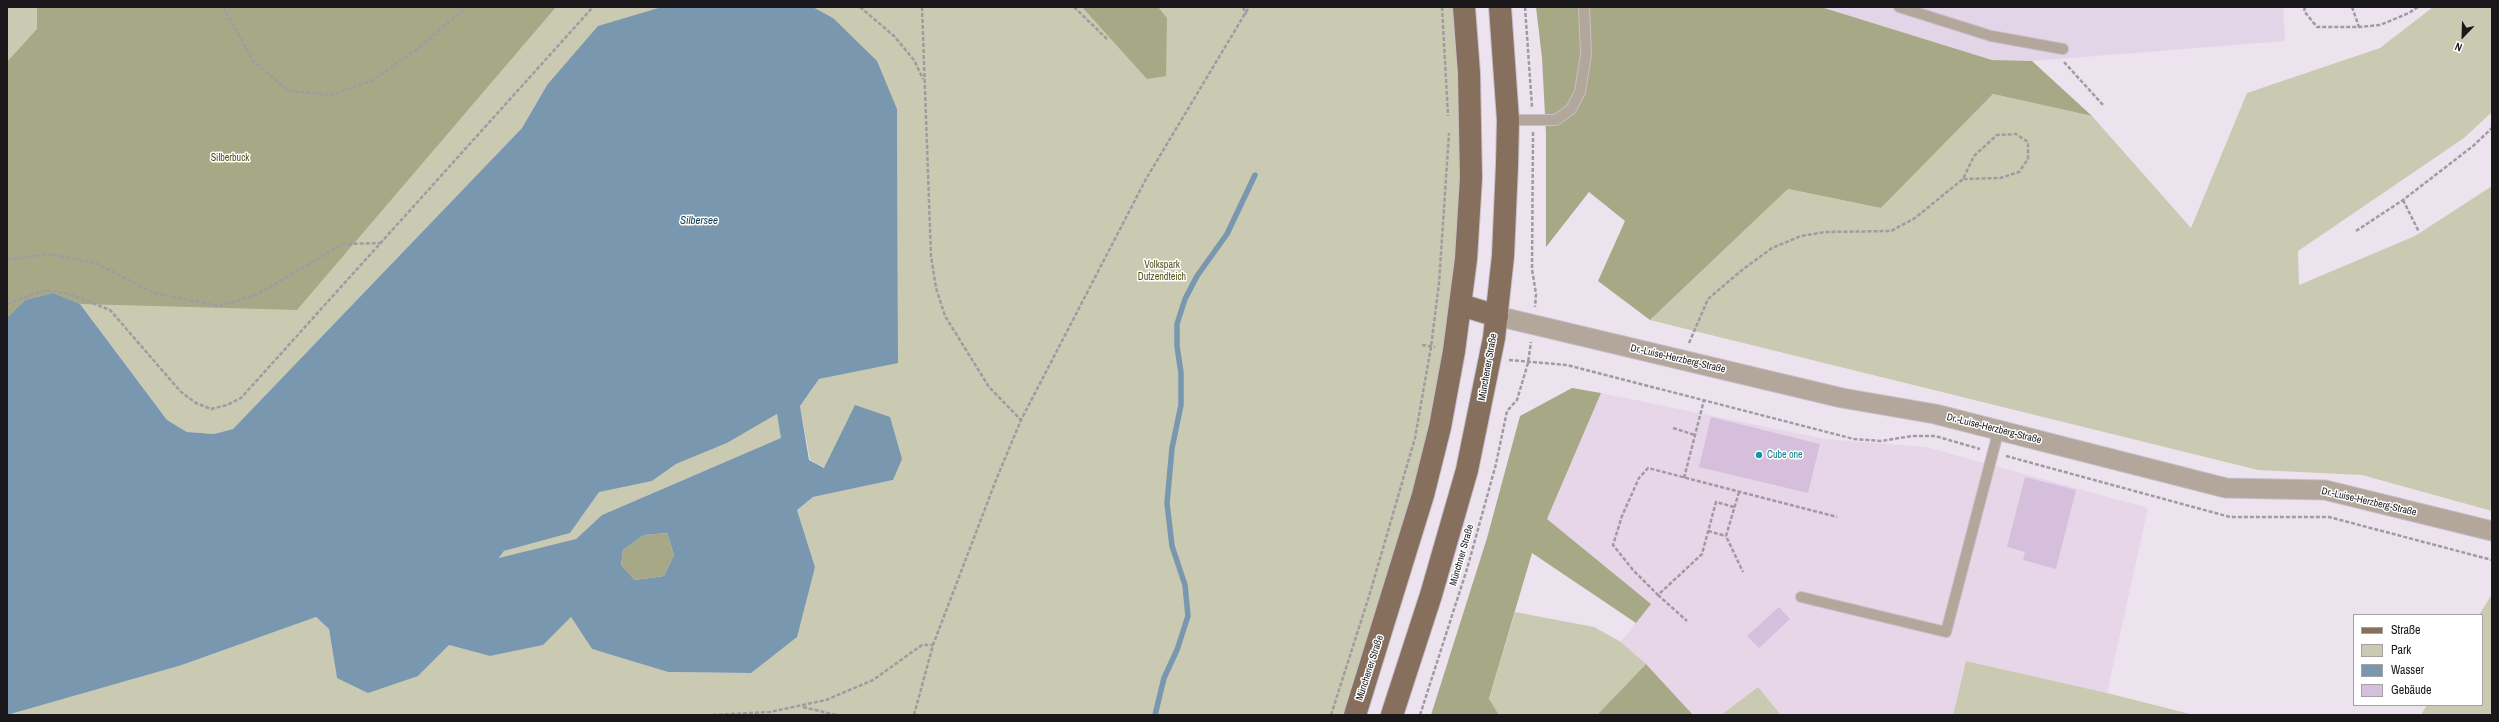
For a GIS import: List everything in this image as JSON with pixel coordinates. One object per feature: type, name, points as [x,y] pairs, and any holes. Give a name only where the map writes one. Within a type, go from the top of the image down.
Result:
[{"type":"main road","name":"Münchener Straße","points":[[1355,715],[1425,488],[1444,407],[1461,305],[1468,241],[1471,156],[1469,73],[1464,7]]},
{"type":"main road","name":"Münchener Straße","points":[[1392,715],[1431,595],[1467,470],[1484,392],[1497,316],[1505,225],[1508,120],[1500,7]]},
{"type":"main road","points":[[1461,305],[1497,316]]},
{"type":"street","name":"Dr.-Luise-Herzberg-Straße","points":[[1497,316],[1842,398],[1935,414],[1999,429],[2226,488],[2325,490],[2492,531]]},
{"type":"lane","points":[[1508,120],[1556,120],[1570,110],[1580,92],[1586,54],[1584,7]]},
{"type":"lane","points":[[1900,7],[1991,36],[2063,49]]},
{"type":"lane","points":[[1802,598],[1946,632],[1999,429]]},
{"type":"path","points":[[223,7],[254,62],[289,91],[330,95],[373,80],[420,47],[466,7]]},
{"type":"path","points":[[7,304],[45,290],[69,294],[110,310],[181,392],[196,403],[211,409],[227,405],[241,398],[593,7]]},
{"type":"path","points":[[860,7],[894,36],[914,60],[924,81]]},
{"type":"path","points":[[922,7],[931,256],[936,288],[945,316],[990,387],[1021,420]]},
{"type":"path","points":[[1074,7],[1107,39]]},
{"type":"path","points":[[1243,7],[1246,15]]},
{"type":"path","points":[[914,715],[933,645],[996,480],[1021,420],[1146,179],[1250,7]]},
{"type":"path","points":[[1442,7],[1448,120]]},
{"type":"path","name":"Münchner Straße","points":[[1420,715],[1466,569],[1496,464],[1507,411],[1517,400],[1528,363],[1536,294],[1532,269],[1533,121],[1525,7]]},
{"type":"path","points":[[2305,7],[2304,11],[2317,27],[2360,27],[2380,24],[2409,13],[2418,7]]},
{"type":"path","points":[[2352,7],[2360,27]]},
{"type":"path","points":[[2079,79],[2103,105]]},
{"type":"path","points":[[1331,715],[1370,593],[1415,438],[1431,347],[1440,275],[1449,128]]},
{"type":"path","points":[[2356,231],[2404,200],[2473,146],[2492,128]]},
{"type":"path","points":[[1695,326],[1708,299],[1742,270],[1772,248],[1801,236],[1826,232],[1891,231],[1914,218],[1963,179],[1974,156],[1997,135],[2016,134],[2028,142],[2028,158],[2019,172],[2000,178],[1963,179]]},
{"type":"path","points":[[2404,200],[2419,232]]},
{"type":"path","points":[[7,260],[47,254],[96,263],[154,293],[219,306],[256,295],[343,244],[382,243]]},
{"type":"path","points":[[1422,345],[1431,347]]},
{"type":"path","points":[[1528,363],[1567,365],[1854,439],[1881,441],[1912,436],[1935,436],[2230,517],[2329,517],[2492,560]]},
{"type":"path","points":[[1684,478],[1704,400]]},
{"type":"path","points":[[1673,428],[1695,435]]},
{"type":"path","points":[[1687,621],[1633,570],[1613,544],[1622,516],[1639,478],[1648,468],[1837,517]]},
{"type":"path","points":[[1738,492],[1726,536],[1743,572]]},
{"type":"path","points":[[1658,595],[1702,554],[1716,502],[1734,507]]},
{"type":"path","points":[[1708,531],[1726,536]]},
{"type":"path","points":[[712,715],[770,712],[802,707],[850,692],[890,669],[922,644],[933,645]]},
{"type":"path","points":[[802,707],[836,715]]},
{"type":"shaded area","points":[[1821,7],[2283,7],[2285,41],[2032,61],[1992,60]]},
{"type":"shaded area","points":[[1601,393],[1825,439],[1926,447],[2148,508],[2107,693],[1966,661],[1953,715],[1781,715],[1758,687],[1721,715],[1693,715],[1646,664],[1621,642],[1650,604],[1547,519]]},
{"type":"green space","name":"Silberbuck","points":[[7,7],[662,7],[547,85],[522,128],[233,429],[214,434],[187,432],[167,420],[80,304],[25,300],[7,318]]},
{"type":"green space","name":"Silberbuck","points":[[37,7],[556,7],[297,310],[80,304],[53,293],[25,300],[7,318],[7,62],[37,29]]},
{"type":"green space","name":"Volkspark Dutzendteich","points":[[813,7],[1455,7],[1459,46],[1463,183],[1451,324],[1418,480],[1346,715],[7,715],[182,665],[316,617],[329,629],[337,678],[418,676],[449,645],[490,656],[542,645],[571,617],[592,649],[668,672],[751,673],[815,567],[797,510],[813,497],[893,480],[825,468],[810,460],[800,406],[819,379],[898,362],[897,109],[833,18]]},
{"type":"green space","points":[[1082,7],[1158,7],[1167,18],[1166,76],[1147,79]]},
{"type":"green space","points":[[1536,7],[1821,7],[1992,60],[2032,61],[2092,116],[1993,94],[1881,208],[1788,189],[1650,320],[1598,281],[1625,221],[1589,192],[1546,247],[1546,134],[1542,58]]},
{"type":"green space","points":[[2433,7],[2492,7],[2492,112],[2464,138],[2298,251],[2299,285],[2415,236],[2492,186],[2492,511],[2362,475],[2258,470],[1650,320],[1788,189],[1881,208],[1993,94],[2092,116],[2191,228],[2247,93],[2380,48]]},
{"type":"green space","points":[[1572,388],[1601,393],[1547,519],[1651,604],[1636,623],[1532,553],[1489,699],[1499,715],[1431,715],[1487,538],[1520,416]]},
{"type":"green space","points":[[777,414],[782,438],[602,515],[576,539],[499,559],[504,551],[570,533],[599,491],[652,481],[676,464],[727,443]]},
{"type":"green space","points":[[667,533],[674,555],[664,576],[635,580],[621,565],[623,550],[644,535]]},
{"type":"green space","points":[[2492,594],[2492,715],[2421,715],[2426,706],[2483,706],[2483,614],[2480,614]]},
{"type":"green space","points":[[1515,612],[1594,627],[1621,642],[1646,664],[1597,715],[1499,715],[1489,700]]},
{"type":"green space","points":[[1966,661],[2107,693],[2194,715],[1953,715]]},
{"type":"green space","points":[[1646,664],[1693,715],[1597,715]]},
{"type":"green space","points":[[1758,687],[1781,715],[1721,715]]},
{"type":"water","name":"Silbersee","points":[[662,7],[813,7],[833,18],[877,61],[897,109],[898,363],[819,379],[800,406],[809,460],[824,468],[855,405],[890,417],[902,459],[893,480],[813,497],[797,510],[815,567],[797,637],[751,673],[668,672],[592,649],[571,617],[543,645],[490,656],[449,645],[418,676],[368,693],[337,678],[329,629],[316,617],[182,665],[7,715],[7,318],[25,300],[53,293],[80,304],[167,420],[187,432],[214,434],[233,429],[522,128],[547,85],[598,26]],"holes":[[[777,414],[781,438],[602,515],[576,539],[499,558],[504,551],[570,533],[599,492],[652,481],[676,464],[727,443]],[[667,533],[674,555],[664,576],[635,580],[621,565],[623,550],[644,535]]]},
{"type":"building","name":"Cube one","points":[[1711,417],[1820,444],[1808,493],[1699,467]]},
{"type":"building","points":[[2025,477],[2076,490],[2056,569],[2023,560],[2025,552],[2007,547]]},
{"type":"building","points":[[1779,607],[1790,619],[1759,648],[1747,636]]},
{"type":"waterway","points":[[1155,715],[1164,678],[1177,650],[1188,616],[1185,585],[1172,546],[1167,503],[1172,448],[1181,405],[1181,373],[1177,346],[1177,324],[1185,299],[1197,276],[1227,234],[1255,175]]},
{"type":"place","name":"Cube one","points":[[1759,455]]}]
